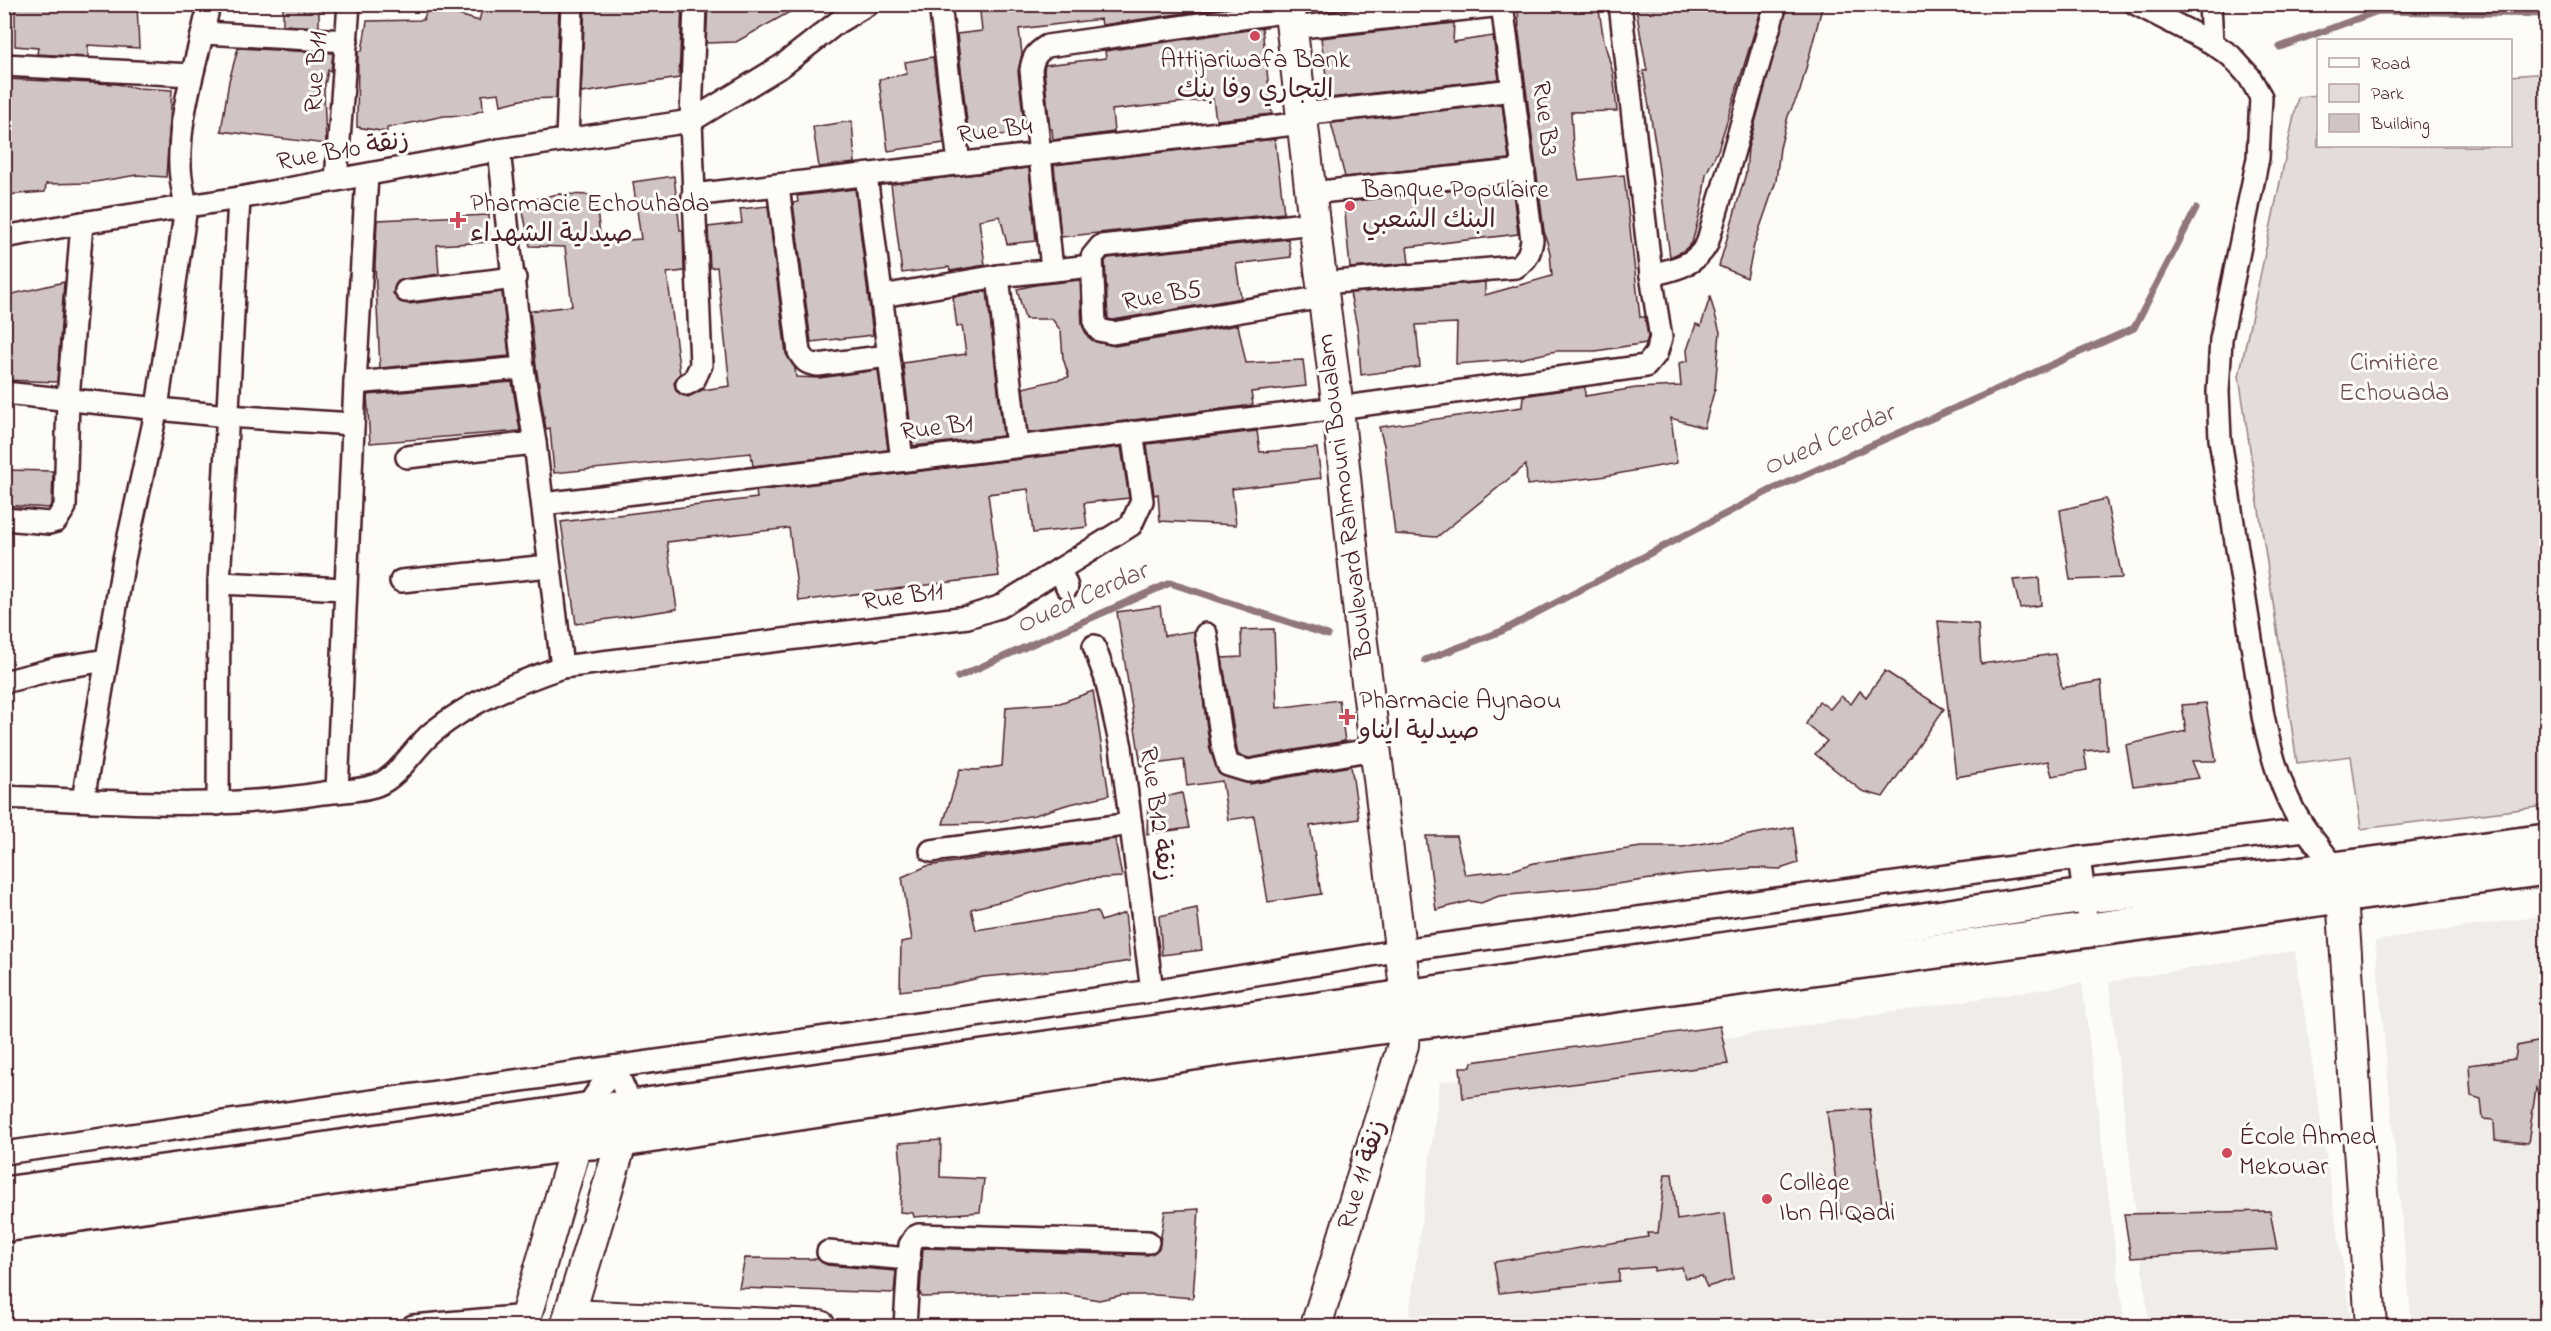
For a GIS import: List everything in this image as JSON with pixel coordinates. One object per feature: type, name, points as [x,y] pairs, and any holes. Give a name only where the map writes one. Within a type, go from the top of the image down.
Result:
[{"type":"main road","points":[[4,1194],[585,1110],[632,1107],[1406,1010],[2090,931],[2547,841]]},
{"type":"main road","points":[[4,1225],[578,1143],[622,1140],[1232,1047],[1406,1010],[2084,896],[2340,883],[2547,868]]},
{"type":"street","points":[[83,800],[124,559],[157,408],[186,207],[180,165],[191,75],[204,33],[209,4]]},
{"type":"street","name":"Rue B11","points":[[336,180],[350,4]]},
{"type":"street","points":[[567,140],[572,4]]},
{"type":"street","points":[[687,384],[694,380],[700,365],[691,121],[695,4]]},
{"type":"street","points":[[691,121],[783,65],[839,13],[868,4]]},
{"type":"street","points":[[940,4],[959,164]]},
{"type":"street","points":[[1620,4],[1651,275],[1694,261],[1707,244],[1776,4]]},
{"type":"street","points":[[2136,4],[2212,43],[2231,56],[2249,76],[2261,97],[2258,158],[2221,339],[2218,392],[2220,439],[2263,716],[2272,757],[2293,810],[2340,883],[2371,1326]]},
{"type":"street","points":[[2210,4],[2212,43]]},
{"type":"street","points":[[1052,269],[1031,70],[1032,59],[1047,46],[1290,15],[1502,5]]},
{"type":"street","name":"Rue B3","points":[[1502,5],[1532,240]]},
{"type":"street","name":"Boulevard Rahmouni Boualam","points":[[1290,15],[1338,408],[1361,634],[1402,950],[1406,1010]]},
{"type":"street","points":[[204,33],[347,41]]},
{"type":"street","points":[[4,65],[191,75]]},
{"type":"street","name":"Rue B4","points":[[693,195],[959,164],[1513,90]]},
{"type":"street","name":"Rue B10 زنقة","points":[[4,237],[82,222],[239,198],[499,150],[691,121]]},
{"type":"street","points":[[499,150],[523,368],[543,504],[562,667]]},
{"type":"street","points":[[1311,193],[1524,170]]},
{"type":"street","points":[[337,791],[355,382],[367,175]]},
{"type":"street","points":[[866,175],[902,460]]},
{"type":"street","points":[[778,186],[799,352],[804,361],[818,364],[888,356]]},
{"type":"street","points":[[218,804],[219,583],[239,198]]},
{"type":"street","points":[[4,519],[49,523],[61,516],[65,507],[68,399],[82,222]]},
{"type":"street","name":"Rue B5","points":[[1314,224],[1101,246],[1093,254],[1091,266],[1095,324],[1099,330],[1113,333],[1322,290],[1516,267],[1525,262],[1532,240]]},
{"type":"street","points":[[882,296],[998,276],[1091,266]]},
{"type":"street","name":"Rue B1","points":[[543,504],[1338,408],[1646,366],[1656,354],[1661,338],[1651,275]]},
{"type":"street","points":[[998,276],[1017,446]]},
{"type":"street","points":[[406,291],[514,278]]},
{"type":"street","points":[[355,382],[523,368]]},
{"type":"street","points":[[4,393],[227,416],[353,424]]},
{"type":"street","name":"Rue B11","points":[[4,797],[149,804],[218,804],[279,801],[376,785],[395,771],[431,734],[460,711],[522,681],[562,667],[968,616],[999,607],[1064,578],[1131,525],[1142,501],[1132,432]]},
{"type":"street","points":[[407,457],[535,443]]},
{"type":"street","points":[[401,581],[549,566]]},
{"type":"street","points":[[219,583],[345,589]]},
{"type":"street","points":[[1206,634],[1223,748],[1228,765],[1248,771],[1375,748]]},
{"type":"street","name":"Rue B12 زنقة","points":[[1094,646],[1106,679],[1121,747],[1152,991]]},
{"type":"street","points":[[4,682],[58,668],[106,660]]},
{"type":"street","points":[[932,851],[1131,824]]},
{"type":"street","points":[[4,1153],[1152,991],[1402,950],[2079,858],[2305,830]]},
{"type":"street","points":[[2079,858],[2090,931]]},
{"type":"street","name":"Rue 11 زنقة","points":[[1316,1326],[1403,1045],[1406,1010]]},
{"type":"street","points":[[614,1067],[632,1107],[568,1321],[820,1326]]},
{"type":"street","points":[[413,1326],[524,1321],[578,1143],[585,1110],[614,1067]]},
{"type":"street","points":[[905,1326],[909,1259],[912,1240],[919,1235],[1148,1242]]},
{"type":"street","points":[[828,1252],[909,1259]]},
{"type":"shaded area","points":[[2546,915],[2546,1326],[2412,1326],[2375,941]]},
{"type":"shaded area","name":"École Ahmed Mekouar","points":[[2295,951],[2352,1325],[2149,1324],[2109,982]]},
{"type":"shaded area","name":"Collège Ibn Al Qadi","points":[[2082,983],[2124,1321],[1409,1316],[1440,1082]]},
{"type":"green space","name":"Cimitière Echouada","points":[[2546,73],[2546,806],[2361,829],[2351,756],[2297,763],[2239,376],[2298,97],[2317,95],[2317,147],[2512,147],[2512,76]]},
{"type":"building","points":[[15,4],[137,4],[139,48],[88,45],[88,57],[37,54],[38,48],[15,46]]},
{"type":"building","points":[[283,4],[319,4],[319,27],[283,25]]},
{"type":"building","points":[[585,4],[682,4],[679,78],[581,93]]},
{"type":"building","points":[[708,4],[804,4],[736,42],[706,43]]},
{"type":"building","points":[[1016,4],[1246,4],[1102,25],[1101,19],[1019,29],[1022,54],[1018,71],[1025,132],[969,139],[957,34],[982,31],[980,12],[1016,8]]},
{"type":"building","points":[[1326,4],[1389,4],[1329,11]]},
{"type":"building","points":[[1518,4],[1598,4],[1604,41],[1613,73],[1617,111],[1571,112],[1573,147],[1579,180],[1624,175],[1640,317],[1645,317],[1648,337],[1646,343],[1596,351],[1556,351],[1520,359],[1456,364],[1457,323],[1416,325],[1420,367],[1361,375],[1358,332],[1350,293],[1485,282],[1485,295],[1552,276],[1550,253],[1544,231],[1519,33]]},
{"type":"building","points":[[1635,4],[1763,4],[1718,150],[1706,174],[1701,209],[1692,243],[1683,251],[1670,257],[1656,148],[1643,71],[1647,71]]},
{"type":"building","points":[[1788,4],[1823,4],[1800,91],[1788,116],[1780,148],[1776,181],[1754,245],[1747,278],[1719,266],[1746,173],[1748,148]]},
{"type":"building","points":[[559,5],[556,98],[525,99],[501,105],[499,93],[482,95],[483,110],[469,115],[444,116],[387,128],[387,132],[357,127],[358,51],[362,51],[367,21],[423,20],[429,6],[479,21],[482,9]]},
{"type":"building","points":[[1454,23],[1453,42],[1493,36],[1499,79],[1329,98],[1321,38]]},
{"type":"building","points":[[1262,28],[1272,114],[1216,120],[1213,99],[1112,110],[1114,132],[1053,140],[1052,129],[1050,129],[1045,65],[1106,58],[1105,51]]},
{"type":"building","points":[[238,48],[333,53],[331,71],[328,70],[324,90],[326,144],[221,131],[229,81]]},
{"type":"building","points":[[933,57],[944,143],[888,151],[879,79],[907,74],[905,62]]},
{"type":"building","points":[[4,79],[117,84],[137,88],[172,90],[166,177],[137,175],[89,183],[46,184],[45,192],[4,195]]},
{"type":"building","points":[[1502,104],[1509,159],[1345,177],[1331,123]]},
{"type":"building","points":[[852,121],[855,163],[819,167],[813,127]]},
{"type":"building","points":[[1275,139],[1284,213],[1061,237],[1054,165]]},
{"type":"building","points":[[1029,168],[1036,241],[1007,244],[1000,216],[979,220],[985,265],[950,271],[949,267],[902,273],[891,184]]},
{"type":"building","points":[[674,176],[680,230],[683,230],[684,271],[667,273],[680,374],[674,383],[676,391],[688,397],[702,390],[730,386],[717,267],[710,268],[708,227],[742,223],[740,209],[768,206],[786,354],[795,368],[796,377],[819,378],[878,370],[888,450],[753,466],[751,453],[554,473],[550,428],[546,429],[530,311],[572,306],[565,247],[530,246],[521,202],[558,194],[595,195],[601,242],[641,239],[633,182]]},
{"type":"building","points":[[1512,184],[1518,234],[1407,247],[1409,263],[1350,268],[1344,202]]},
{"type":"building","points":[[855,189],[873,335],[811,342],[793,203],[798,202],[797,196]]},
{"type":"building","points":[[489,215],[490,242],[437,245],[439,274],[399,280],[393,293],[400,302],[408,304],[502,292],[509,356],[380,368],[375,266],[377,220]]},
{"type":"building","points":[[1288,239],[1291,257],[1236,264],[1241,298],[1108,319],[1105,261],[1108,258]]},
{"type":"building","points":[[1080,280],[1082,325],[1088,337],[1096,342],[1115,346],[1238,325],[1246,363],[1303,360],[1306,386],[1251,392],[1253,405],[1028,433],[1023,388],[1069,377],[1063,358],[1061,331],[1052,319],[1025,319],[1017,289]]},
{"type":"building","points":[[64,282],[57,382],[4,380],[4,296]]},
{"type":"building","points":[[987,291],[1003,436],[913,446],[903,363],[966,354],[962,326],[957,327],[953,297]]},
{"type":"building","points":[[1710,297],[1720,332],[1715,388],[1704,428],[1671,418],[1677,463],[1600,477],[1527,485],[1526,465],[1437,537],[1395,534],[1384,445],[1379,427],[1522,407],[1523,396],[1585,387],[1585,396],[1636,388],[1681,386],[1679,363],[1688,361],[1687,350],[1696,324],[1701,326]]},
{"type":"building","points":[[512,382],[520,431],[370,443],[367,395]]},
{"type":"building","points":[[1257,431],[1260,452],[1317,448],[1321,478],[1232,489],[1236,525],[1160,521],[1158,494],[1154,495],[1147,444]]},
{"type":"building","points":[[1121,447],[1129,498],[1084,503],[1087,527],[1033,533],[1028,489],[988,494],[999,576],[799,601],[789,528],[667,542],[677,609],[576,624],[561,522],[757,498],[756,491]]},
{"type":"building","points":[[4,470],[53,471],[52,503],[49,508],[4,505]]},
{"type":"building","points":[[2106,499],[2122,578],[2070,580],[2060,510]]},
{"type":"building","points":[[2039,578],[2041,605],[2020,608],[2013,580]]},
{"type":"building","points":[[1160,606],[1164,636],[1194,631],[1210,750],[1219,774],[1250,784],[1351,766],[1359,819],[1310,826],[1321,894],[1268,902],[1254,816],[1228,820],[1222,781],[1187,786],[1184,760],[1141,766],[1117,612]]},
{"type":"building","points":[[1938,621],[1978,624],[1981,664],[2055,654],[2062,688],[2101,681],[2107,749],[2084,751],[2087,770],[2052,776],[2048,761],[1956,777]]},
{"type":"building","points":[[1274,629],[1277,708],[1339,700],[1345,741],[1249,758],[1238,755],[1222,658],[1242,657],[1241,630]]},
{"type":"building","points":[[1885,671],[1944,709],[1883,797],[1862,791],[1815,754],[1827,741],[1806,724],[1819,701],[1830,709],[1841,696],[1851,704],[1860,691],[1866,697]]},
{"type":"building","points":[[1093,691],[1109,795],[1035,815],[988,823],[943,824],[960,769],[977,770],[1002,766],[1006,707],[1060,703]]},
{"type":"building","points":[[2206,703],[2216,761],[2192,761],[2199,778],[2133,786],[2126,745],[2186,731],[2182,705]]},
{"type":"building","points":[[1182,793],[1189,828],[1147,834],[1148,801]]},
{"type":"building","points":[[1793,827],[1798,863],[1780,869],[1753,868],[1685,874],[1596,887],[1499,896],[1481,903],[1470,901],[1436,910],[1426,836],[1456,836],[1465,875],[1513,870],[1534,863],[1641,847],[1683,847]]},
{"type":"building","points":[[1115,839],[1122,877],[1086,879],[971,909],[976,930],[1097,911],[1101,921],[1125,913],[1130,961],[1092,967],[983,977],[949,985],[900,991],[901,942],[912,940],[902,877],[927,866]]},
{"type":"building","points":[[1197,908],[1202,950],[1162,955],[1159,916]]},
{"type":"building","points":[[1720,1026],[1728,1064],[1463,1098],[1460,1067],[1471,1067],[1472,1062]]},
{"type":"building","points":[[2547,1040],[2547,1109],[2536,1088],[2528,1143],[2495,1140],[2494,1120],[2483,1119],[2481,1099],[2471,1096],[2469,1065],[2515,1059],[2517,1046]]},
{"type":"building","points":[[1870,1109],[1882,1205],[1840,1214],[1827,1111]]},
{"type":"building","points":[[941,1140],[940,1177],[984,1179],[980,1212],[914,1217],[913,1213],[900,1212],[902,1177],[899,1143]]},
{"type":"building","points":[[1665,1174],[1672,1174],[1677,1220],[1725,1213],[1733,1279],[1707,1287],[1702,1276],[1685,1278],[1682,1267],[1654,1271],[1654,1267],[1619,1270],[1619,1281],[1499,1293],[1494,1262],[1648,1237],[1647,1233],[1658,1233]]},
{"type":"building","points":[[1199,1209],[1193,1298],[1122,1295],[1099,1300],[1065,1294],[922,1297],[920,1293],[923,1248],[1148,1255],[1159,1248],[1165,1211]]},
{"type":"building","points":[[2270,1211],[2277,1249],[2131,1258],[2124,1214]]},
{"type":"building","points":[[745,1258],[818,1259],[827,1265],[896,1271],[894,1293],[739,1288]]},
{"type":"waterway","name":"Oued Cerdar","points":[[2280,47],[2378,11],[2546,14]]},
{"type":"waterway","name":"Oued Cerdar","points":[[1425,660],[1502,631],[1769,491],[2134,328],[2196,209]]},
{"type":"waterway","name":"Oued Cerdar","points":[[958,677],[1170,583],[1328,635]]},
{"type":"place","name":"Attijariwafa Bank التجاري وفا بنك","points":[[1255,36]]},
{"type":"place","name":"Banque Populaire البنك الشعبي","points":[[1350,206]]},
{"type":"place","name":"Pharmacie Echouhada صيدلية الشهداء","points":[[458,220]]},
{"type":"place","name":"Pharmacie Aynaou صيدلية ايناو","points":[[1347,717]]},
{"type":"place","name":"École Ahmed Mekouar","points":[[2227,1153]]},
{"type":"place","name":"Collège Ibn Al Qadi","points":[[1767,1199]]}]
